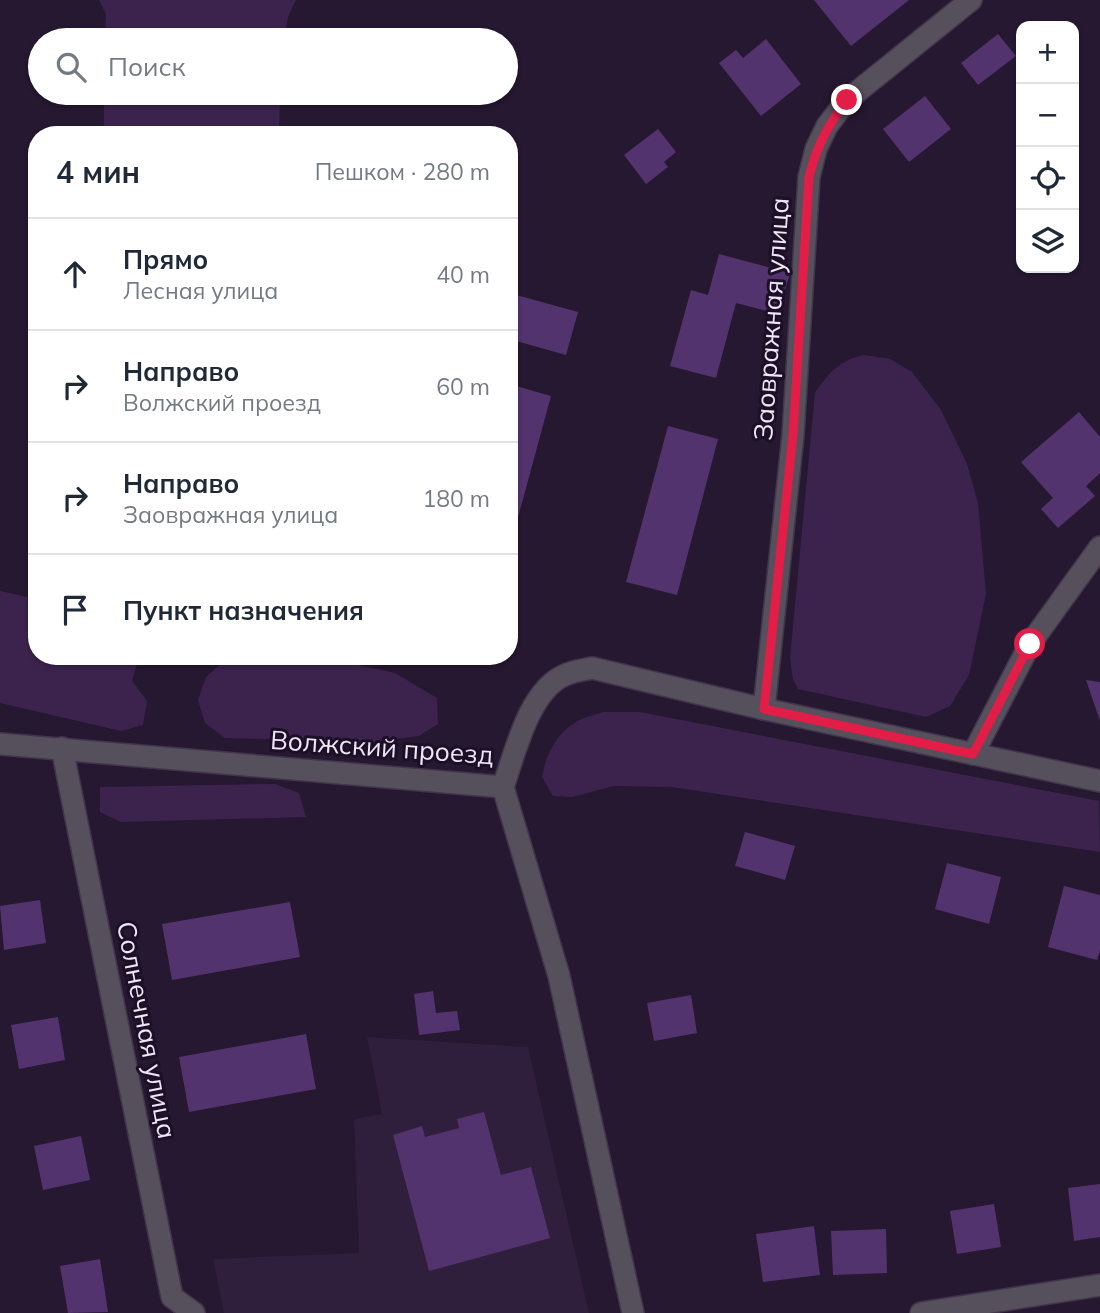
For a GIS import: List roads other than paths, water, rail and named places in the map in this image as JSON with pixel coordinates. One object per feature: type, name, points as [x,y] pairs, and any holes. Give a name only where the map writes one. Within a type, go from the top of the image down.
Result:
[{"type":"street","name":"Заовражная улица","points":[[764,709],[793,435],[809,177],[816,149],[827,126],[847,100],[971,0]]},
{"type":"street","points":[[973,754],[1030,644],[1100,547]]},
{"type":"street","name":"Волжский проезд","points":[[0,744],[503,787],[528,717],[542,693],[564,675],[592,668],[764,709],[1100,782]]},
{"type":"street","name":"Солнечная улица","points":[[62,748],[172,1297],[194,1313]]},
{"type":"street","points":[[503,787],[559,976],[634,1313]]},
{"type":"street","points":[[921,1313],[1100,1285]]}]
